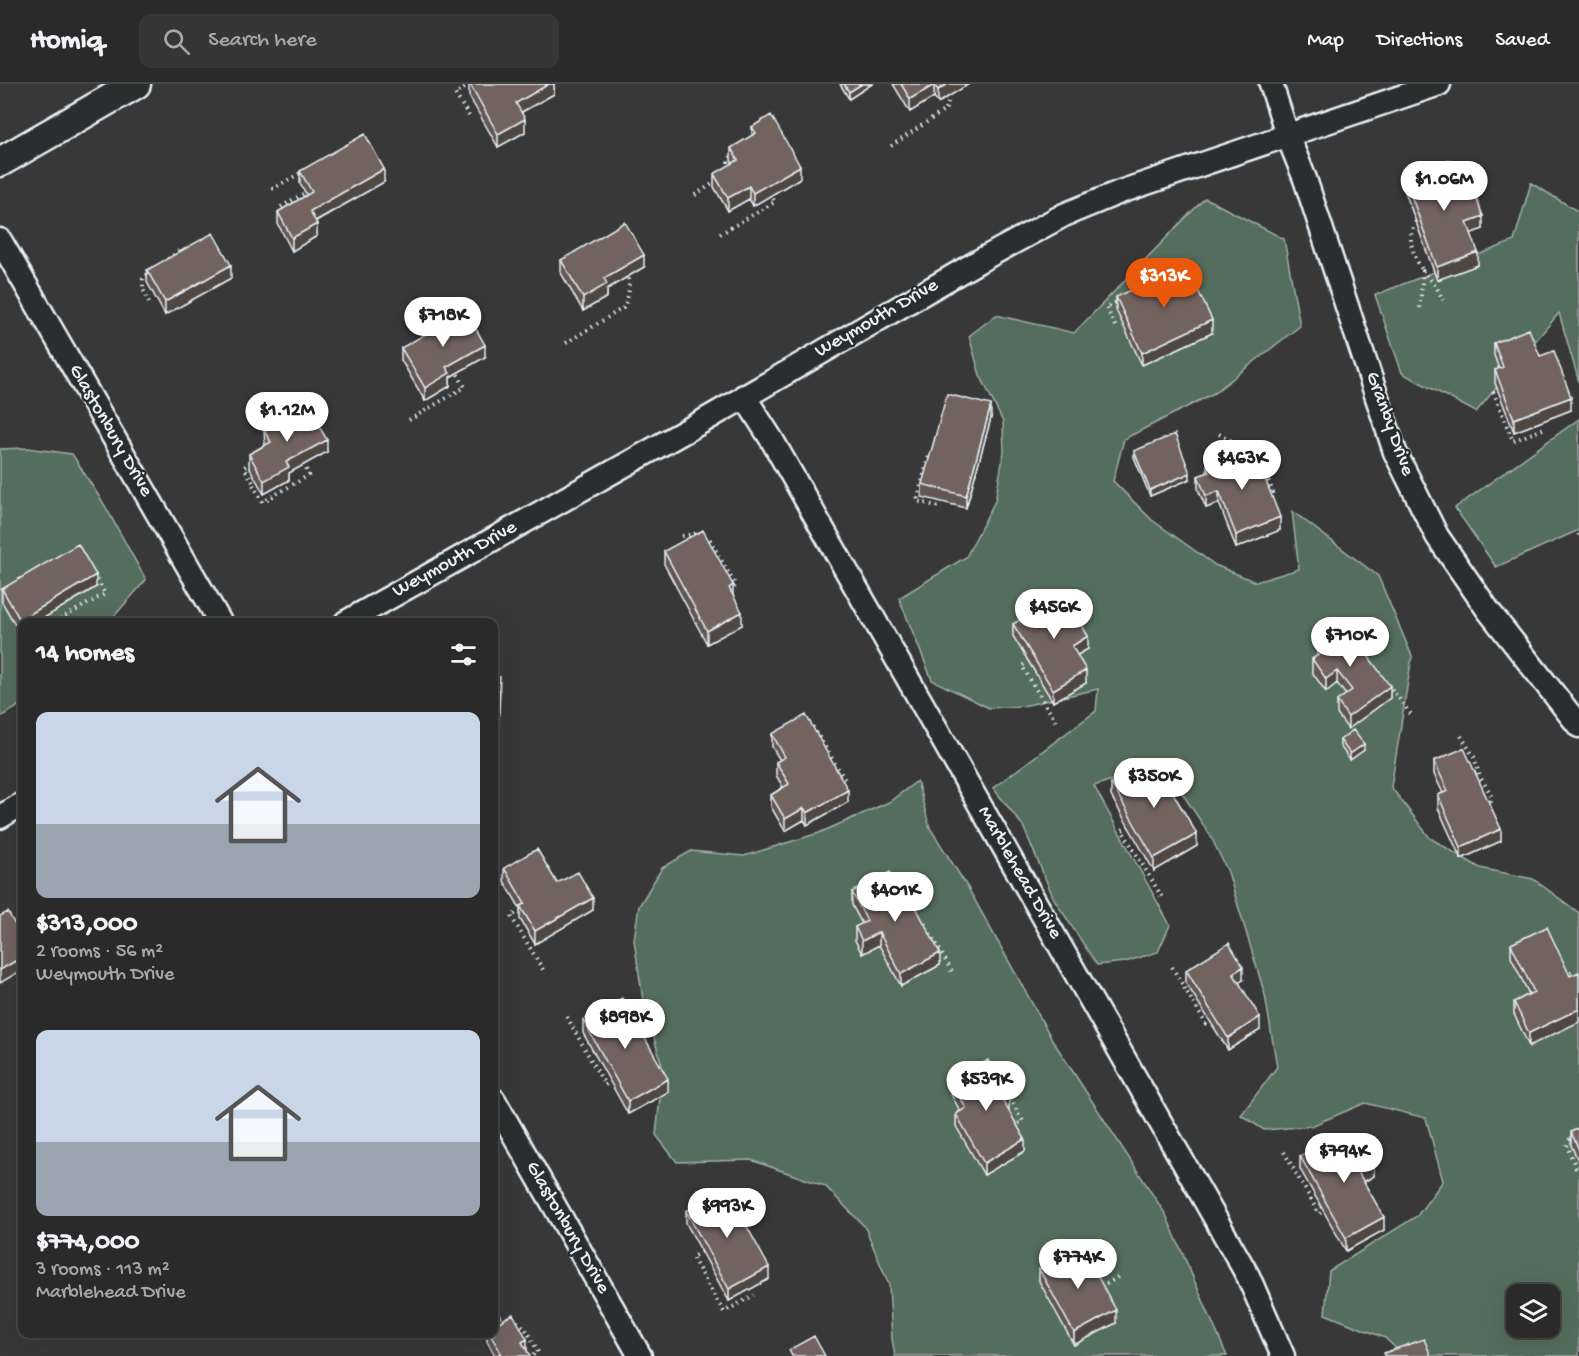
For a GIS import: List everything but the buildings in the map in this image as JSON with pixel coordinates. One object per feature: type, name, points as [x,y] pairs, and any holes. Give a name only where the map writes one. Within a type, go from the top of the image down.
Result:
[{"type":"street","points":[[0,162],[136,84]]},
{"type":"street","name":"Granby Drive","points":[[1271,84],[1305,179],[1395,452],[1437,536],[1488,610],[1579,726]]},
{"type":"street","name":"Weymouth Drive","points":[[353,618],[705,420],[979,261],[1064,215],[1120,192],[1439,84]]},
{"type":"street","name":"Glastonbury Drive","points":[[0,240],[218,618]]},
{"type":"street","name":"Marblehead Drive","points":[[744,396],[772,440],[1248,1276],[1283,1356]]},
{"type":"street","points":[[0,817],[18,806]]},
{"type":"street","name":"Glastonbury Drive","points":[[498,1107],[640,1356]]},
{"type":"path","points":[[469,116],[455,93],[471,84]]},
{"type":"path","points":[[891,146],[945,110],[948,104],[947,97]]},
{"type":"path","points":[[734,166],[730,172],[728,160],[738,151]]},
{"type":"path","points":[[272,189],[313,166]]},
{"type":"path","points":[[695,195],[721,178]]},
{"type":"path","points":[[281,207],[305,193]]},
{"type":"path","points":[[720,234],[775,202],[771,195]]},
{"type":"path","points":[[1416,222],[1411,238],[1412,250],[1443,300]]},
{"type":"path","points":[[166,261],[178,251],[184,250],[188,253]]},
{"type":"path","points":[[149,303],[143,289],[143,279],[148,273],[159,268]]},
{"type":"path","points":[[1420,308],[1423,271]]},
{"type":"path","points":[[566,343],[624,308],[630,287],[628,277]]},
{"type":"path","points":[[1114,326],[1106,307],[1127,297]]},
{"type":"path","points":[[409,420],[465,387],[457,374]]},
{"type":"path","points":[[1498,389],[1493,391],[1513,441],[1545,428]]},
{"type":"path","points":[[1220,434],[1257,454],[1273,492],[1267,495]]},
{"type":"path","points":[[933,456],[928,455],[917,501],[940,507]]},
{"type":"path","points":[[253,462],[244,467],[263,502],[309,475],[304,465]]},
{"type":"path","points":[[682,536],[700,533],[710,540],[736,586],[729,590]]},
{"type":"path","points":[[62,618],[105,594],[92,570]]},
{"type":"path","points":[[1029,661],[1022,666],[1056,722]]},
{"type":"path","points":[[1387,683],[1413,717]]},
{"type":"path","points":[[801,723],[808,719],[844,780],[838,785]]},
{"type":"path","points":[[1461,736],[1474,757],[1480,777],[1492,798],[1486,809]]},
{"type":"path","points":[[1129,826],[1122,830],[1163,899]]},
{"type":"path","points":[[521,911],[511,916],[545,973]]},
{"type":"path","points":[[919,925],[924,922],[952,972]]},
{"type":"path","points":[[1172,967],[1206,1024],[1210,1022]]},
{"type":"path","points":[[1564,976],[1575,970]]},
{"type":"path","points":[[567,1017],[605,1085],[610,1082]]},
{"type":"path","points":[[981,1070],[991,1065],[1023,1120],[1011,1128]]},
{"type":"path","points":[[1579,1131],[1570,1139],[1567,1146],[1579,1169]]},
{"type":"path","points":[[1284,1152],[1319,1214],[1323,1212]]},
{"type":"path","points":[[701,1252],[692,1257],[724,1312],[754,1295]]},
{"type":"path","points":[[1098,1289],[1118,1277]]},
{"type":"path","points":[[498,1316],[512,1318],[527,1330],[538,1352],[532,1356]]},
{"type":"green space","points":[[1531,183],[1579,212],[1579,382],[1559,313],[1476,412],[1402,373],[1375,295],[1514,241]]},
{"type":"green space","points":[[1205,198],[1284,239],[1300,326],[1214,393],[1124,439],[1113,481],[1152,520],[1215,565],[1256,582],[1299,569],[1292,511],[1378,576],[1412,656],[1391,787],[1430,838],[1480,868],[1533,879],[1579,913],[1579,1356],[1404,1356],[1385,1338],[1325,1314],[1329,1271],[1417,1216],[1443,1181],[1426,1118],[1365,1103],[1311,1126],[1264,1130],[1241,1115],[1277,1067],[1265,995],[1228,872],[1210,835],[1162,763],[1094,786],[1170,925],[1158,952],[1125,962],[1097,965],[1054,899],[1023,826],[993,788],[1096,711],[1098,689],[1023,706],[989,708],[932,680],[899,598],[966,557],[995,501],[1004,452],[1003,422],[980,375],[969,336],[996,315],[1074,333]]},
{"type":"green space","points":[[1579,419],[1579,530],[1496,567],[1455,508]]},
{"type":"green space","points":[[27,448],[72,454],[105,506],[146,580],[113,618],[18,618],[18,706],[0,717],[0,449]]},
{"type":"green space","points":[[917,781],[930,828],[968,888],[1053,1041],[1166,1215],[1227,1356],[895,1356],[889,1285],[865,1227],[825,1186],[751,1160],[677,1162],[656,1135],[663,1069],[643,1000],[634,940],[639,906],[662,868],[691,851],[744,856],[819,833],[889,802]]}]
